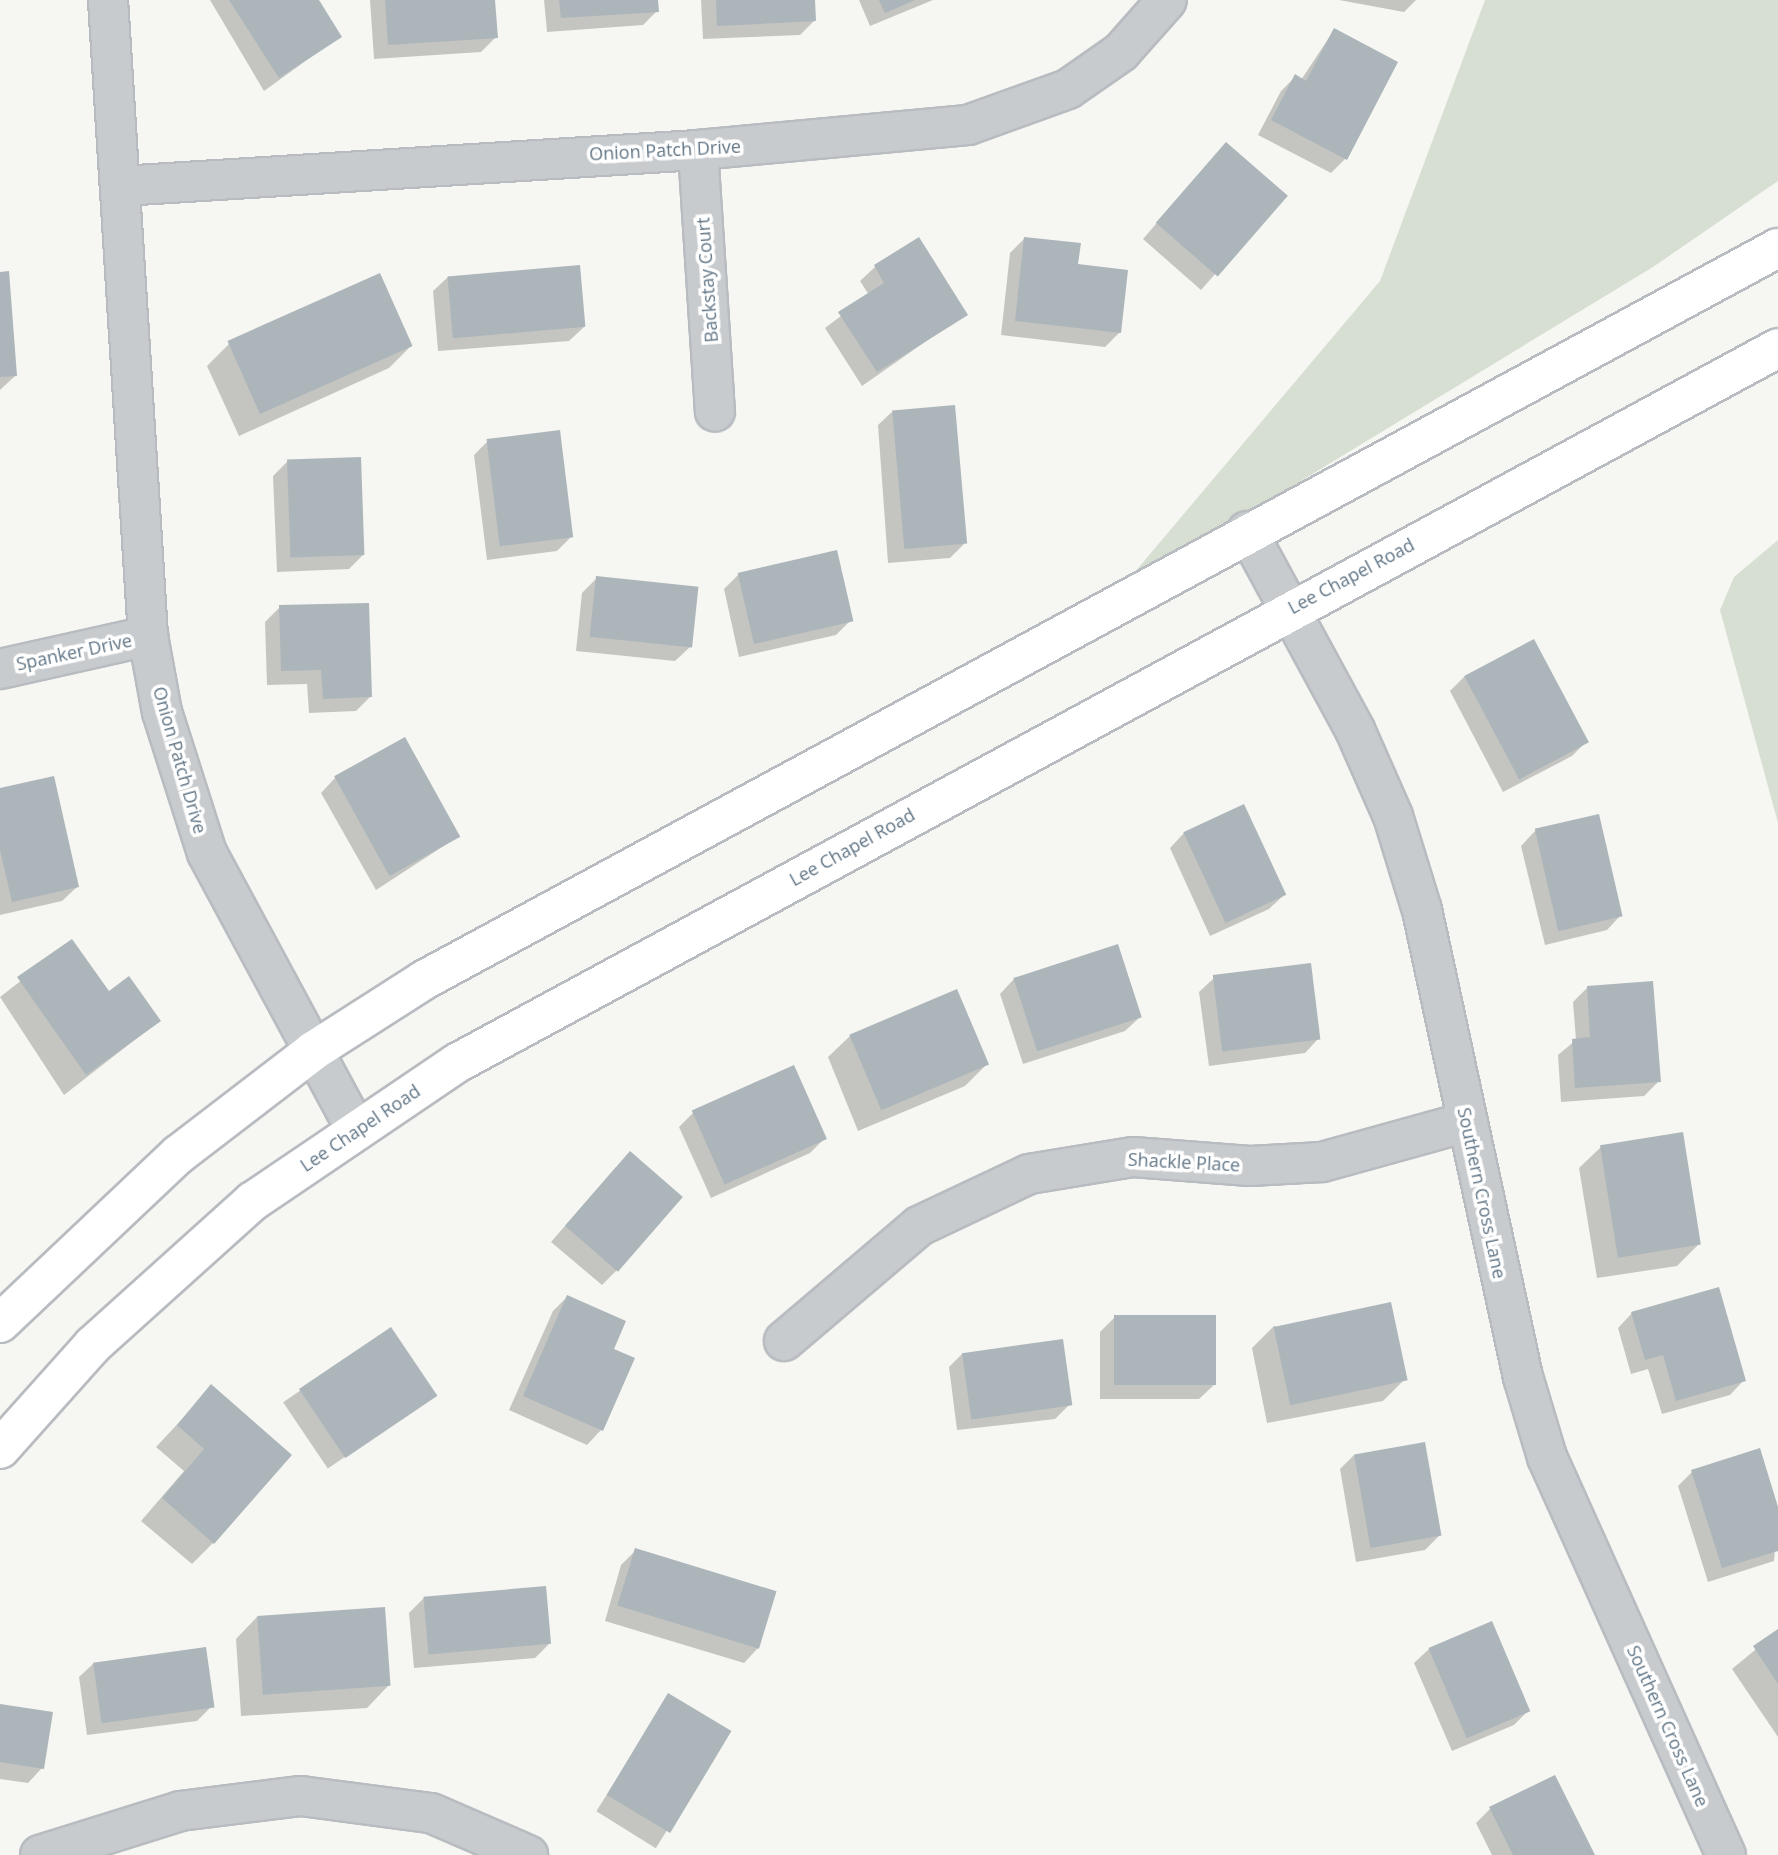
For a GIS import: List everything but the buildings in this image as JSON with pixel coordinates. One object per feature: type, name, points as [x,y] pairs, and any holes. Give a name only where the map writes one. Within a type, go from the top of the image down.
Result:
[{"type":"main road","points":[[0,1323],[179,1154],[313,1051],[424,980],[1247,531],[1778,248]]},
{"type":"main road","name":"Lee Chapel Road","points":[[0,1448],[93,1345],[180,1263],[253,1201],[457,1063],[1289,609],[1778,348]]},
{"type":"street","name":"Onion Patch Drive","points":[[108,0],[148,636],[162,712],[207,853],[356,1130]]},
{"type":"street","name":"Onion Patch Drive","points":[[121,186],[698,150],[1006,116],[1068,89],[1121,52],[1167,0]]},
{"type":"street","name":"Backstay Court","points":[[698,150],[715,411]]},
{"type":"street","name":"Southern Cross Lane","points":[[1247,531],[1393,816],[1422,910],[1466,1122],[1547,1457],[1726,1855]]},
{"type":"street","name":"Spanker Drive","points":[[0,669],[148,636]]},
{"type":"street","name":"Shackle Place","points":[[784,1341],[919,1226],[1029,1174],[1133,1157],[1250,1166],[1322,1162],[1466,1122]]},
{"type":"street","points":[[40,1855],[180,1811],[301,1796],[431,1813],[528,1855]]},
{"type":"shaded area","points":[[1485,0],[1778,0],[1778,181],[1653,267],[1118,592],[1380,281]]},
{"type":"shaded area","points":[[1778,540],[1778,823],[1720,610],[1734,577]]}]
